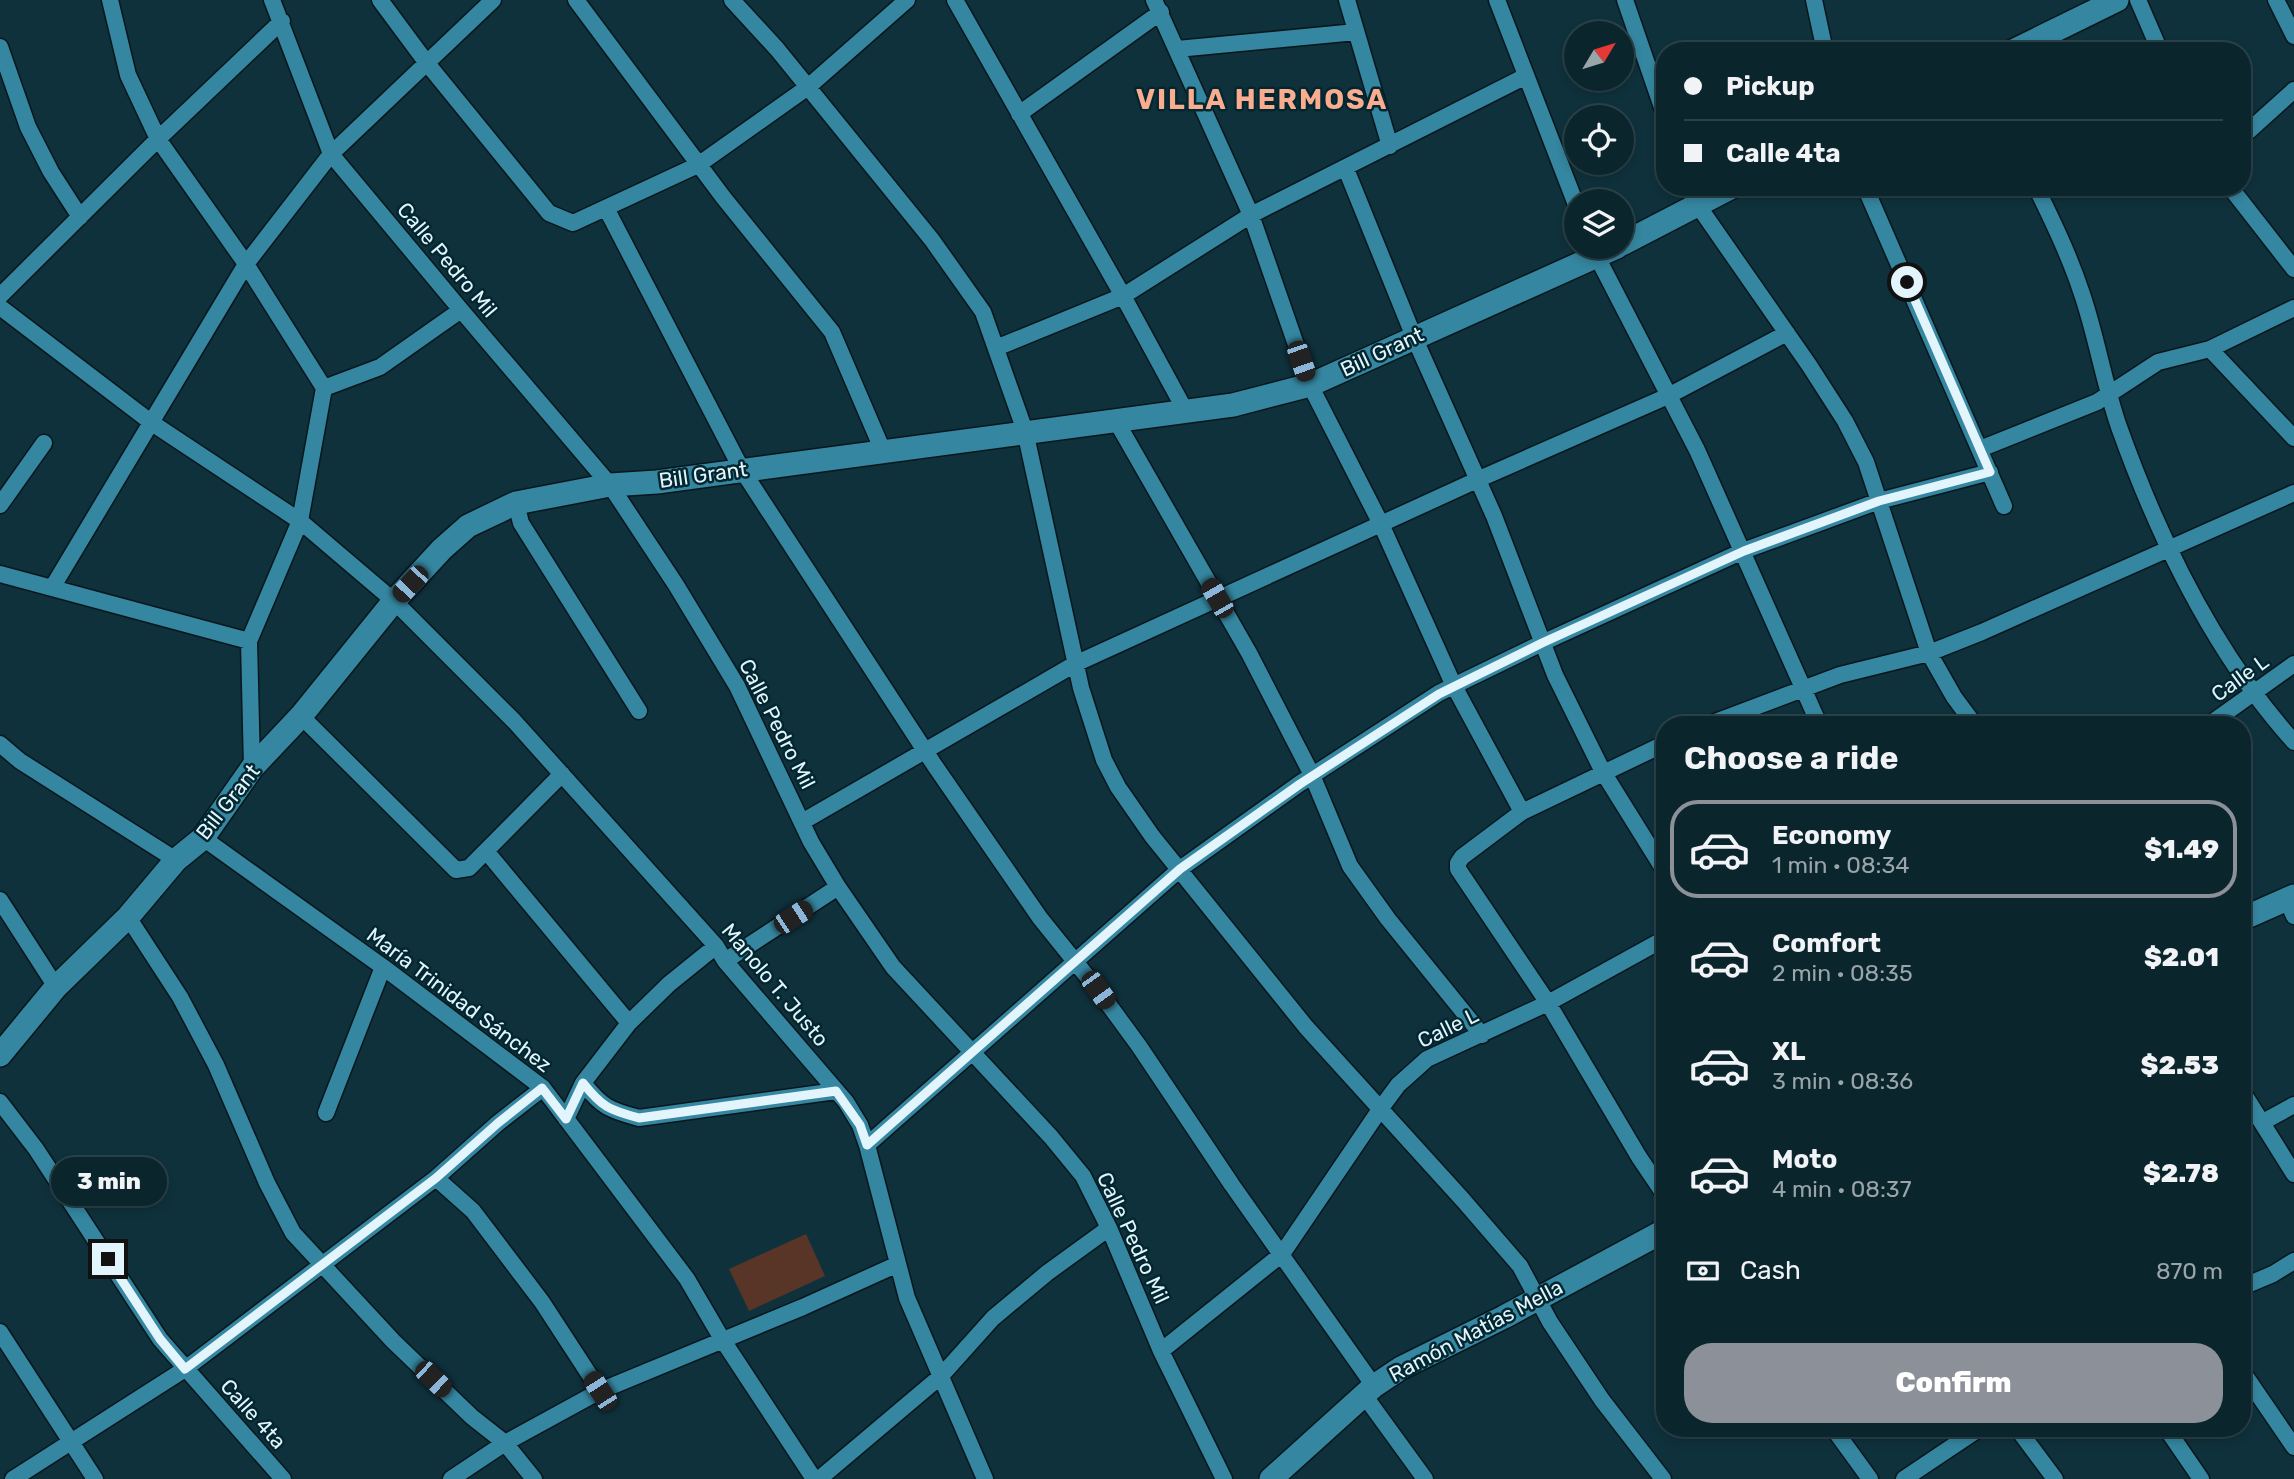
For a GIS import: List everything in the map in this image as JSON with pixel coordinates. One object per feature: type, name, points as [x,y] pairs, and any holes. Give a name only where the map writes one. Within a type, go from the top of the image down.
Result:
[{"type":"street","points":[[110,0],[128,75],[158,139],[246,264],[324,388],[300,521],[249,641],[252,768]]},
{"type":"street","name":"Calle Pedro Mil","points":[[272,0],[331,154],[610,485],[676,585],[737,686],[811,842],[838,887],[893,967],[1051,1137],[1083,1176],[1109,1228],[1161,1351],[1224,1479]]},
{"type":"street","points":[[380,0],[426,62],[549,213],[573,223],[698,165],[808,87],[907,0]]},
{"type":"street","points":[[52,587],[246,264],[331,154],[493,0]]},
{"type":"street","points":[[576,0],[698,165],[832,332],[883,451]]},
{"type":"street","points":[[732,0],[777,49],[933,240],[983,313],[1025,431],[1075,664],[1104,760],[1118,787],[1152,836],[1306,1027],[1520,1266],[1550,1322],[1602,1400],[1663,1479]]},
{"type":"street","points":[[954,0],[1185,410]]},
{"type":"street","points":[[1347,0],[1390,146]]},
{"type":"street","points":[[1497,0],[1570,189]]},
{"type":"street","points":[[1625,0],[1656,90]]},
{"type":"street","points":[[1814,0],[1823,42]]},
{"type":"street","points":[[2031,42],[2117,0]]},
{"type":"street","points":[[2138,0],[2156,42]]},
{"type":"street","points":[[2276,0],[2294,36]]},
{"type":"street","points":[[1019,114],[1158,6],[1251,215],[1310,385],[1381,524],[1454,686],[1522,812]]},
{"type":"street","points":[[0,296],[282,21]]},
{"type":"street","points":[[1177,49],[1356,32]]},
{"type":"street","points":[[0,47],[28,127],[51,172],[80,217]]},
{"type":"street","points":[[996,348],[1123,296],[1251,215],[1526,76]]},
{"type":"street","points":[[2251,129],[2294,90]]},
{"type":"street","points":[[1346,169],[1414,337],[1494,516],[1542,643],[1603,772],[1656,857]]},
{"type":"street","points":[[1634,236],[1694,196],[1845,421],[1866,462],[1929,653],[1967,716]]},
{"type":"street","points":[[1869,196],[2004,506]]},
{"type":"street","points":[[2040,196],[2082,292],[2108,393],[2133,464],[2169,549],[2215,632],[2255,692],[2294,741]]},
{"type":"street","points":[[2237,196],[2294,269]]},
{"type":"street","points":[[606,208],[742,470],[1040,918],[1139,1046],[1184,1116],[1282,1254],[1425,1479]]},
{"type":"street","name":"Bill Grant","points":[[0,1055],[56,987],[128,917],[176,860],[203,838],[252,768],[300,716],[394,601],[468,526],[516,503],[610,485],[657,482],[1233,404],[1310,385],[1577,259]]},
{"type":"street","points":[[1598,259],[1697,450],[1815,716]]},
{"type":"street","name":"Manolo T. Justo","points":[[0,307],[152,423],[300,521],[394,601],[514,721],[716,946],[725,961],[836,1091],[860,1125],[907,1298],[985,1479]]},
{"type":"street","points":[[1980,449],[2097,402],[2158,362],[2210,349],[2294,308]]},
{"type":"street","points":[[324,388],[380,367],[461,310]]},
{"type":"street","points":[[802,822],[1075,664],[1477,480],[1668,396],[1787,333]]},
{"type":"street","points":[[2210,349],[2294,438]]},
{"type":"street","points":[[1115,419],[1217,598],[1312,775],[1350,866],[1388,919],[1482,1035]]},
{"type":"street","points":[[0,505],[44,443]]},
{"type":"street","points":[[867,1145],[1180,869],[1312,775],[1454,686],[1744,551],[1879,501],[1990,472]]},
{"type":"street","points":[[1731,716],[1840,675],[1929,653],[2294,493]]},
{"type":"street","points":[[516,503],[521,523],[639,711]]},
{"type":"street","points":[[0,574],[249,641]]},
{"type":"street","name":"Calle L","points":[[2221,716],[2294,664]]},
{"type":"street","points":[[300,716],[456,870],[469,868],[562,774]]},
{"type":"street","points":[[0,744],[20,761],[176,860]]},
{"type":"street","points":[[1656,748],[1522,812],[1462,857],[1458,863],[1458,869],[1548,1003],[1656,1182]]},
{"type":"street","name":"María Trinidad Sánchez","points":[[203,838],[383,967],[542,1088],[687,1279],[722,1339],[817,1479]]},
{"type":"street","points":[[486,851],[629,1023]]},
{"type":"street","points":[[725,961],[838,887]]},
{"type":"street","points":[[0,900],[56,987]]},
{"type":"street","points":[[2251,916],[2292,904]]},
{"type":"street","points":[[128,917],[180,997],[216,1065],[267,1183],[293,1233],[462,1408],[505,1443],[534,1479]]},
{"type":"street","name":"Calle L","points":[[1161,1351],[1282,1254],[1398,1085],[1427,1059],[1548,1003],[1656,943]]},
{"type":"street","points":[[566,1119],[583,1083],[629,1023],[669,984],[716,946]]},
{"type":"street","points":[[326,1113],[383,967]]},
{"type":"street","points":[[583,1083],[600,1104],[639,1118],[836,1091]]},
{"type":"street","points":[[13,1479],[185,1369],[436,1178],[542,1088]]},
{"type":"street","name":"Calle 4ta","points":[[0,1102],[36,1149],[160,1339],[283,1479]]},
{"type":"street","points":[[2251,1104],[2294,1174]]},
{"type":"street","points":[[2263,1122],[2294,1105]]},
{"type":"street","points":[[436,1178],[473,1211],[489,1231],[542,1301],[600,1391]]},
{"type":"street","points":[[817,1479],[941,1376],[993,1318],[1047,1273],[1109,1228]]},
{"type":"street","name":"Ramón Matías Mella","points":[[1271,1479],[1369,1391],[1401,1368],[1656,1235]]},
{"type":"street","points":[[2251,1283],[2294,1261]]},
{"type":"street","points":[[451,1479],[505,1443],[600,1391],[803,1307],[898,1264]]},
{"type":"street","points":[[0,1332],[95,1479]]},
{"type":"street","points":[[2251,1384],[2294,1447]]},
{"type":"street","points":[[1840,1437],[1870,1479]]},
{"type":"street","points":[[1904,1479],[1967,1437]]},
{"type":"street","points":[[2024,1437],[2055,1479]]},
{"type":"street","points":[[2172,1437],[2201,1479]]},
{"type":"shaded area","points":[[806,1234],[825,1276],[749,1311],[729,1269]]},
{"type":"district","name":"VILLA HERMOSA","points":[[1262,99]]},
{"type":"route","points":[[108,1259],[160,1339],[185,1369],[436,1178],[542,1088],[566,1119],[583,1083],[600,1104],[639,1118],[836,1091],[860,1125],[867,1145],[1180,869],[1300,784],[1439,694],[1542,643],[1744,551],[1879,501],[1990,472],[1907,282]]}]
